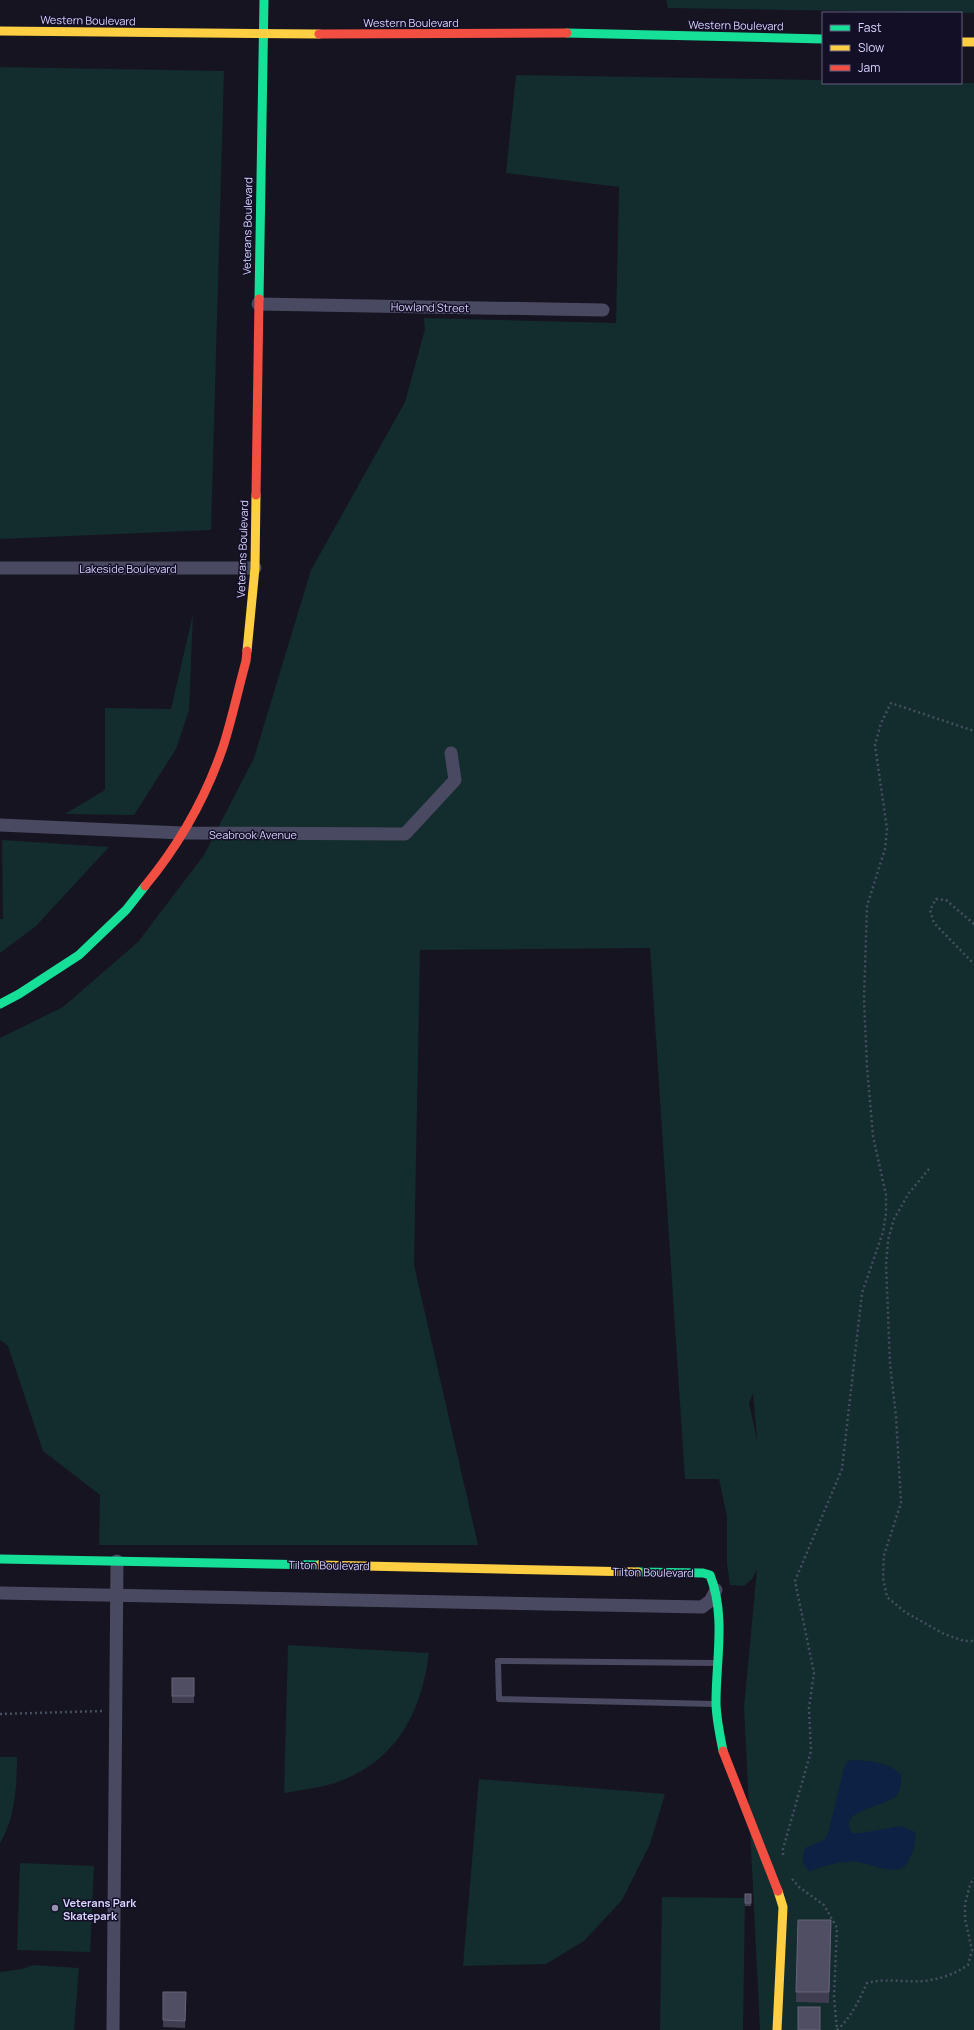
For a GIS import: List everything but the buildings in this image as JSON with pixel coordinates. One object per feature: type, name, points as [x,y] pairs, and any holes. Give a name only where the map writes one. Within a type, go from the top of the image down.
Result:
[{"type":"street","name":"Veterans Boulevard","points":[[0,1004],[19,994],[79,955],[126,910],[152,878],[182,833],[205,792],[223,746],[246,661],[255,568],[264,0]]},
{"type":"street","name":"Western Boulevard","points":[[0,31],[263,34],[563,33],[822,39]]},
{"type":"street","points":[[962,42],[974,42]]},
{"type":"street","name":"Howland Street","points":[[258,304],[603,310]]},
{"type":"street","name":"Lakeside Boulevard","points":[[0,568],[255,568]]},
{"type":"street","name":"Seabrook Avenue","points":[[0,825],[182,833],[405,834],[455,780],[451,753]]},
{"type":"street","name":"Tilton Boulevard","points":[[0,1559],[703,1573],[710,1576],[716,1590]]},
{"type":"street","points":[[113,2030],[118,1595],[117,1561]]},
{"type":"street","points":[[0,1593],[702,1607],[710,1600],[716,1590]]},
{"type":"street","points":[[716,1590],[719,1617],[716,1704],[723,1754],[773,1875],[783,1907],[777,2030]]},
{"type":"lane","points":[[716,1704],[499,1699],[498,1661],[718,1663]]},
{"type":"path","points":[[784,1856],[783,1849],[811,1751],[809,1708],[814,1672],[795,1581],[842,1469],[862,1293],[883,1232],[886,1213],[886,1195],[872,1136],[864,998],[867,906],[885,849],[887,829],[876,745],[881,723],[891,703],[974,731]]},
{"type":"path","points":[[974,924],[946,900],[936,899],[930,910],[934,923],[974,964]]},
{"type":"path","points":[[929,1169],[909,1193],[894,1219],[888,1240],[886,1264],[890,1364],[896,1416],[901,1503],[884,1555],[883,1578],[887,1597],[905,1612],[944,1634],[964,1641],[974,1641]]},
{"type":"path","points":[[0,1714],[117,1711]]},
{"type":"path","points":[[789,1876],[799,1887],[824,1905],[837,1928],[834,1997],[837,2030]]},
{"type":"path","points":[[837,2030],[844,2024],[859,2001],[867,1983],[877,1980],[929,1981],[954,1974],[968,1965],[972,1950],[965,1919],[965,1904],[970,1885],[974,1878]]},
{"type":"green space","points":[[666,0],[974,0],[974,13],[668,8]]},
{"type":"green space","points":[[0,67],[224,71],[211,530],[0,539]]},
{"type":"green space","points":[[516,75],[822,80],[822,84],[974,83],[974,2030],[760,2030],[744,1707],[757,1570],[752,1579],[744,1586],[730,1585],[727,1564],[727,1517],[719,1479],[685,1479],[650,948],[420,950],[414,1265],[478,1545],[99,1545],[100,1495],[43,1451],[8,1346],[0,1340],[0,1038],[63,1007],[138,942],[204,855],[254,758],[311,570],[405,402],[425,329],[424,318],[616,323],[619,187],[506,173]],"holes":[[[753,1393],[757,1440],[749,1403]]]},
{"type":"green space","points":[[193,614],[189,710],[176,749],[134,815],[65,814],[105,790],[105,708],[171,709]]},
{"type":"green space","points":[[2,840],[109,847],[36,926],[0,953],[0,919],[3,919]]},
{"type":"green space","points":[[288,1645],[429,1653],[420,1696],[402,1733],[389,1749],[374,1762],[356,1774],[335,1783],[316,1788],[284,1793]]},
{"type":"green space","points":[[0,1757],[17,1757],[16,1790],[12,1813],[5,1834],[0,1843]]},
{"type":"green space","points":[[479,1779],[665,1794],[650,1844],[622,1900],[584,1941],[546,1964],[463,1966]]},
{"type":"green space","name":"Veterans Park Skatepark","points":[[20,1863],[94,1866],[90,1952],[17,1950]]},
{"type":"green space","points":[[662,1897],[745,1898],[743,2030],[660,2030]]},
{"type":"green space","points":[[33,1965],[79,1968],[74,2030],[0,2030],[0,1972],[22,1969]]},
{"type":"water","points":[[854,1760],[879,1763],[891,1767],[901,1775],[901,1780],[900,1789],[896,1796],[856,1814],[851,1819],[849,1825],[852,1833],[861,1833],[901,1826],[915,1832],[913,1852],[903,1868],[891,1870],[859,1862],[847,1862],[810,1871],[807,1869],[803,1861],[805,1848],[824,1840],[828,1834],[844,1768],[848,1761]]},
{"type":"traffic: fast","points":[[259,299],[264,0]]},
{"type":"traffic: fast","points":[[567,33],[822,39]]},
{"type":"traffic: fast","points":[[0,1004],[19,994],[79,955],[126,910],[145,886]]},
{"type":"traffic: fast","points":[[0,1559],[319,1565]]},
{"type":"traffic: fast","points":[[638,1572],[703,1573],[710,1575],[718,1606],[719,1638],[716,1708],[723,1751]]},
{"type":"traffic: slow","points":[[0,31],[319,34]]},
{"type":"traffic: slow","points":[[962,42],[974,42]]},
{"type":"traffic: slow","points":[[247,651],[255,568],[256,495]]},
{"type":"traffic: slow","points":[[319,1565],[638,1572]]},
{"type":"traffic: slow","points":[[777,2030],[783,1907],[778,1891]]},
{"type":"traffic: jam","points":[[319,34],[567,33]]},
{"type":"traffic: jam","points":[[256,495],[259,299]]},
{"type":"traffic: jam","points":[[145,886],[180,838],[200,802],[216,766],[226,736],[246,661],[247,651]]},
{"type":"traffic: jam","points":[[723,1751],[778,1891]]},
{"type":"place","name":"Veterans Park Skatepark","points":[[55,1908]]}]
